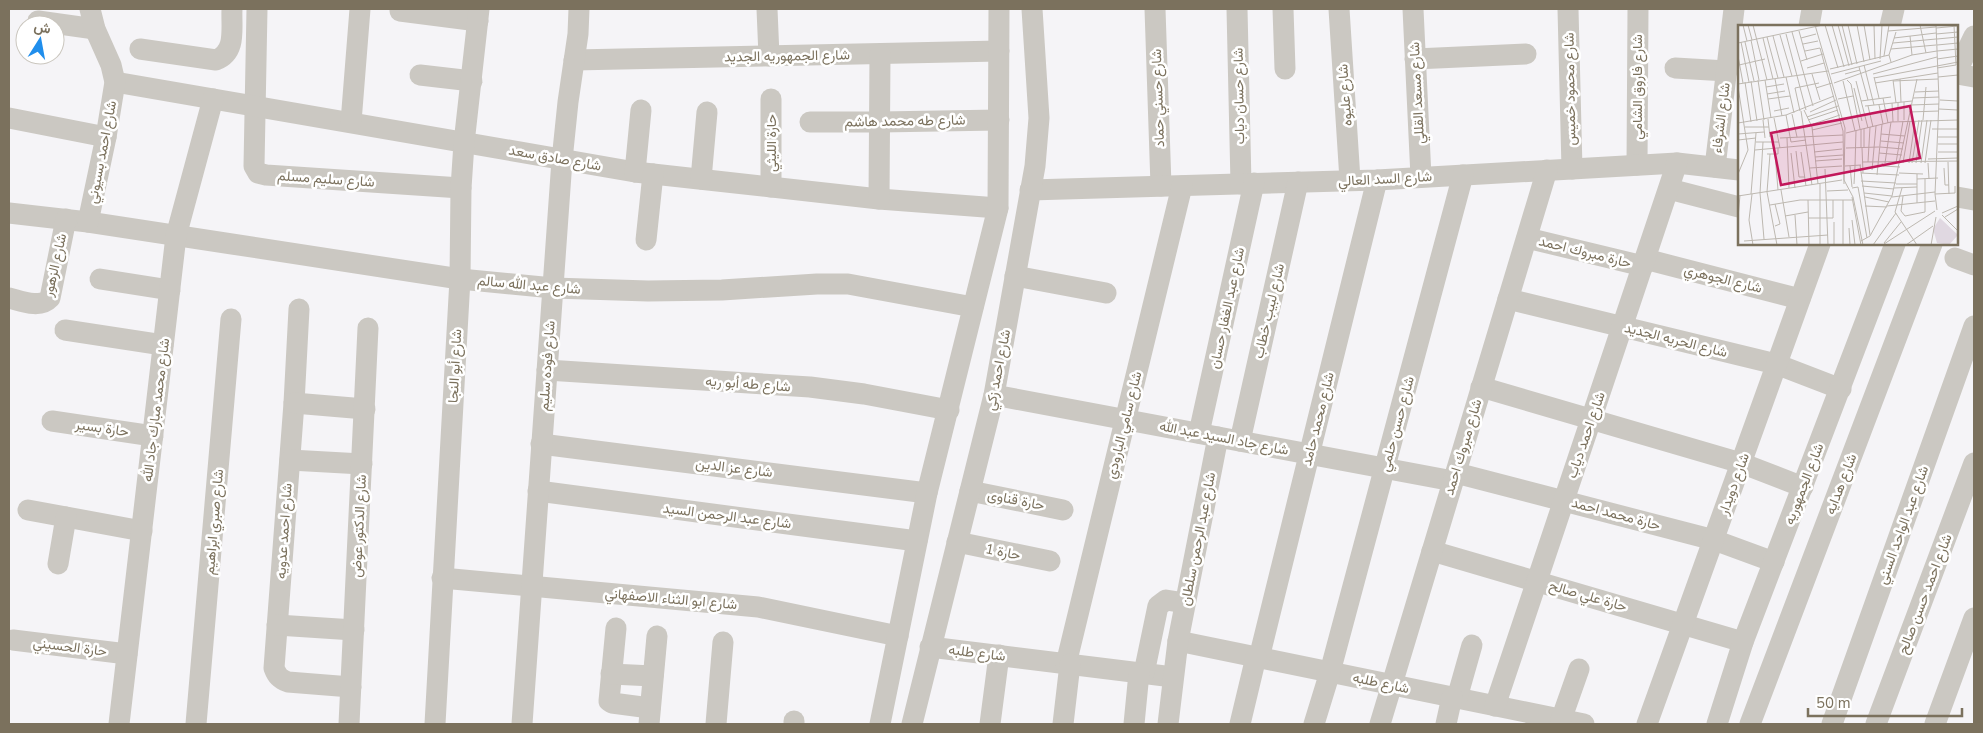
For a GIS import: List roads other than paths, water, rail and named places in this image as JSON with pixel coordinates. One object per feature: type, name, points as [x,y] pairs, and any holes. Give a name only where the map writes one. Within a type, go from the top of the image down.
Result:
[{"type":"street","points":[[90,9],[95,29],[111,65],[115,82]]},
{"type":"street","points":[[140,49],[216,60],[226,56],[231,48],[232,9]]},
{"type":"street","points":[[256,106],[257,9]]},
{"type":"street","points":[[351,122],[360,9]]},
{"type":"street","name":"شارع فوده سليم","points":[[522,724],[562,160],[580,17],[579,9]]},
{"type":"street","points":[[767,9],[769,56]]},
{"type":"street","points":[[880,724],[927,493],[998,208],[998,9]]},
{"type":"street","name":"شارع احمد زكي","points":[[912,724],[994,395],[1035,166],[1039,118],[1032,9]]},
{"type":"street","name":"شارع حسني حماد","points":[[1155,9],[1161,186]]},
{"type":"street","name":"شارع حسان دياب","points":[[1238,9],[1247,184]]},
{"type":"street","points":[[1283,9],[1285,69]]},
{"type":"street","name":"شارع عليوه","points":[[1339,9],[1350,180]]},
{"type":"street","name":"شارع مسعد القللي","points":[[1413,9],[1422,177]]},
{"type":"street","name":"شارع محمود خميس","points":[[1568,9],[1572,169]]},
{"type":"street","name":"شارع فاروق الشامي","points":[[1637,165],[1638,9]]},
{"type":"street","name":"شارع الشرفاء","points":[[1715,167],[1734,9]]},
{"type":"street","points":[[1809,25],[1812,9]]},
{"type":"street","points":[[1890,25],[1894,9]]},
{"type":"street","points":[[400,11],[479,15]]},
{"type":"street","name":"شارع أبو النجا","points":[[435,724],[460,279],[461,188],[464,143],[479,15]]},
{"type":"street","points":[[65,25],[95,29]]},
{"type":"street","points":[[1958,70],[1974,36]]},
{"type":"street","name":"شارع الجمهوريه الجديد","points":[[574,60],[999,51]]},
{"type":"street","points":[[879,198],[880,54]]},
{"type":"street","points":[[1415,59],[1526,54]]},
{"type":"street","points":[[1675,68],[1727,71]]},
{"type":"street","points":[[1958,72],[1974,77]]},
{"type":"street","points":[[420,75],[472,81]]},
{"type":"street","name":"شارع صادق سعد","points":[[115,82],[644,173],[879,198],[998,208]]},
{"type":"street","name":"شارع احمد بسيوني","points":[[88,222],[106,137],[115,82]]},
{"type":"street","name":"شارع محمد مبارك جاد الله","points":[[119,724],[176,236],[213,99]]},
{"type":"street","name":"حارة الليثي","points":[[771,99],[771,187]]},
{"type":"street","name":"شارع سليم مسلم","points":[[256,106],[254,166],[258,172],[266,175],[461,188]]},
{"type":"street","points":[[641,110],[646,240]]},
{"type":"street","points":[[701,179],[707,112]]},
{"type":"street","points":[[9,118],[106,137]]},
{"type":"street","name":"شارع طه محمد هاشم","points":[[810,122],[999,120]]},
{"type":"street","name":"شارع السد العالي","points":[[1030,190],[1377,180],[1677,163],[1738,170]]},
{"type":"street","name":"شارع احمد دياب","points":[[1495,706],[1677,163]]},
{"type":"street","name":"شارع مبروك احمد","points":[[1380,724],[1547,170]]},
{"type":"street","name":"شارع حسن حلمي","points":[[1314,724],[1330,672],[1463,175]]},
{"type":"street","name":"شارع محمد حامد","points":[[1240,724],[1377,180]]},
{"type":"street","name":"شارع لبيب خطاب","points":[[1240,441],[1298,182]]},
{"type":"street","name":"شارع عبد الغفار حسان","points":[[1209,435],[1247,184]]},
{"type":"street","name":"شارع سامي البارودي","points":[[1063,724],[1068,664],[1182,186]]},
{"type":"street","points":[[1668,189],[1738,207]]},
{"type":"street","points":[[1958,197],[1974,200]]},
{"type":"street","name":"شارع عبد الله سالم","points":[[9,212],[88,222],[460,279],[553,288],[657,291],[848,284],[973,307]]},
{"type":"street","name":"شارع الزهور","points":[[9,298],[39,304],[46,303],[50,298],[66,219]]},
{"type":"street","name":"حارة مبروك احمد","points":[[1527,238],[1644,263]]},
{"type":"street","name":"شارع دويدار","points":[[1648,724],[1820,245]]},
{"type":"street","name":"شارع الجمهوريه","points":[[1717,724],[1743,642],[1895,245]]},
{"type":"street","name":"شارع هدايه","points":[[1750,724],[1932,245]]},
{"type":"street","name":"شارع الجوهري","points":[[1644,263],[1800,299]]},
{"type":"street","points":[[1015,276],[1106,293]]},
{"type":"street","points":[[100,279],[170,290]]},
{"type":"street","name":"شارع الحريه الجديد","points":[[1508,299],[1776,364],[1841,389]]},
{"type":"street","name":"شارع احمد عدويه","points":[[299,309],[294,403],[274,668],[276,675],[281,680],[288,682],[351,687]]},
{"type":"street","name":"شارع صبري ابراهيم","points":[[196,724],[231,319]]},
{"type":"street","name":"شارع عبد الواحد السني","points":[[1832,724],[1974,326]]},
{"type":"street","name":"شارع الدكتور عوض","points":[[349,724],[368,328]]},
{"type":"street","points":[[65,330],[163,345]]},
{"type":"street","name":"شارع طه أبو ريه","points":[[547,370],[810,388],[864,394],[949,410]]},
{"type":"street","points":[[1481,388],[1741,463],[1803,487]]},
{"type":"street","name":"شارع جاد السيد عبد الله","points":[[994,395],[1385,468],[1454,477]]},
{"type":"street","points":[[294,403],[365,408]]},
{"type":"street","name":"حارة بسير","points":[[52,421],[153,436]]},
{"type":"street","name":"شارع عبد الرحمن سلطان","points":[[1168,724],[1178,641],[1209,435]]},
{"type":"street","name":"شارع عز الدين","points":[[541,444],[927,493]]},
{"type":"street","points":[[290,460],[362,464]]},
{"type":"street","name":"شارع احمد حسن صالح","points":[[1876,724],[1974,463]]},
{"type":"street","name":"حارة محمد احمد","points":[[1454,477],[1564,501],[1714,540],[1774,562]]},
{"type":"street","name":"حارة قناوى","points":[[970,491],[1063,510]]},
{"type":"street","name":"شارع عبد الرحمن السيد","points":[[538,492],[917,541]]},
{"type":"street","points":[[28,510],[142,531]]},
{"type":"street","points":[[58,564],[66,517]]},
{"type":"street","name":"حارة 1","points":[[957,542],[1050,561]]},
{"type":"street","name":"حارة علي صالح","points":[[1432,551],[1743,642]]},
{"type":"street","name":"شارع ابو الثناء الاصفهاني","points":[[442,578],[758,607],[898,636]]},
{"type":"street","points":[[1134,724],[1141,673],[1158,606],[1166,600],[1185,604]]},
{"type":"street","points":[[1936,724],[1974,618]]},
{"type":"street","points":[[277,625],[354,630]]},
{"type":"street","points":[[616,628],[610,701],[650,716],[657,636]]},
{"type":"street","name":"حارة الحسيني","points":[[13,640],[128,654]]},
{"type":"street","name":"شارع طلبه","points":[[1178,641],[1584,724]]},
{"type":"street","points":[[716,724],[723,642]]},
{"type":"street","points":[[1446,724],[1472,645]]},
{"type":"street","name":"شارع طلبه","points":[[930,647],[1174,677]]},
{"type":"street","points":[[990,724],[999,655]]},
{"type":"street","points":[[1561,720],[1579,669]]},
{"type":"street","points":[[611,674],[653,676]]}]
